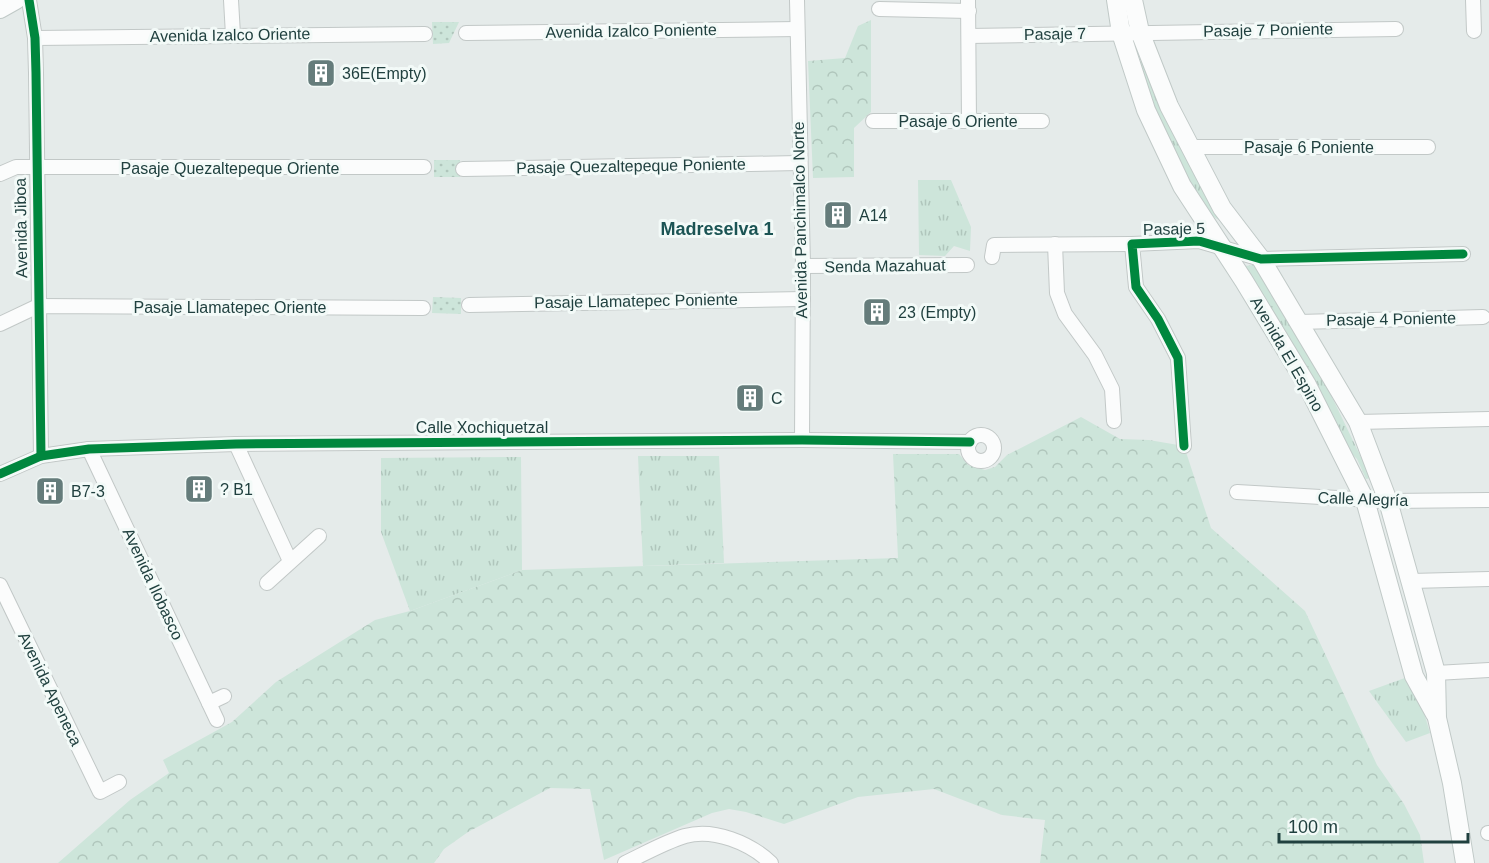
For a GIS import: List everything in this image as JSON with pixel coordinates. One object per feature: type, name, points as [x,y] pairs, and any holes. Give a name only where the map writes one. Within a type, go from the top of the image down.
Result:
[{"type":"main road","points":[[0,9],[16,0]]},
{"type":"main road","name":"Avenida El Espino","points":[[1116,0],[1121,33],[1151,121],[1182,186],[1307,385],[1365,500],[1414,676],[1437,718]]},
{"type":"main road","name":"Avenida El Espino","points":[[1133,0],[1140,32],[1169,106],[1222,208],[1262,259],[1358,422],[1388,501],[1436,673],[1437,718],[1452,783],[1465,863]]},
{"type":"street","name":"Avenida Jiboa","points":[[29,0],[35,38],[35,167],[41,456]]},
{"type":"street","points":[[231,0],[233,35]]},
{"type":"street","name":"Avenida Panchimalco Norte","points":[[797,0],[803,266],[802,440]]},
{"type":"street","points":[[1473,0],[1474,31]]},
{"type":"street","points":[[879,9],[968,6],[969,121]]},
{"type":"street","name":"Avenida Izalco Poniente","points":[[465,33],[797,29]]},
{"type":"street","name":"Pasaje 7 Poniente","points":[[1140,32],[1396,29]]},
{"type":"street","name":"Pasaje 7","points":[[969,36],[1140,32]]},
{"type":"street","name":"Avenida Izalco Oriente","points":[[35,38],[425,34]]},
{"type":"street","name":"Pasaje 6 Oriente","points":[[873,122],[1042,121]]},
{"type":"street","name":"Pasaje 6 Poniente","points":[[1190,147],[1428,147]]},
{"type":"street","name":"Pasaje Quezaltepeque Poniente","points":[[464,169],[799,163]]},
{"type":"street","name":"Pasaje Quezaltepeque Oriente","points":[[0,174],[16,167],[424,167]]},
{"type":"street","name":"Pasaje 5","points":[[993,251],[1055,244],[1199,241],[1220,245],[1262,259],[1463,254]]},
{"type":"street","points":[[1055,244],[1057,293],[1065,314],[1095,355],[1112,389],[1114,421]]},
{"type":"street","name":"Pasaje 5","points":[[1132,244],[1136,287],[1158,319],[1178,358],[1184,446]]},
{"type":"street","name":"Senda Mazahuat","points":[[803,266],[967,265]]},
{"type":"street","name":"Pasaje Llamatepec Poniente","points":[[469,304],[803,299]]},
{"type":"street","points":[[0,324],[38,306]]},
{"type":"street","name":"Pasaje Llamatepec Oriente","points":[[38,306],[423,308]]},
{"type":"street","name":"Pasaje 4 Poniente","points":[[1299,322],[1483,317]]},
{"type":"street","points":[[1358,422],[1489,418]]},
{"type":"street","name":"Calle Xochiquetzal","points":[[0,474],[41,456],[89,449],[236,444],[802,440],[970,442]]},
{"type":"street","points":[[236,444],[290,561]]},
{"type":"street","name":"Avenida Ilobasco","points":[[89,449],[217,720]]},
{"type":"street","name":"Calle Alegría","points":[[1237,492],[1388,501],[1489,500]]},
{"type":"street","points":[[267,583],[319,536]]},
{"type":"street","points":[[1411,580],[1489,579]]},
{"type":"street","name":"Avenida Apeneca","points":[[0,585],[100,792],[119,782]]},
{"type":"street","points":[[1436,673],[1489,670]]},
{"type":"street","points":[[209,703],[224,696]]},
{"type":"street","points":[[625,863],[686,836],[715,834],[758,851],[771,863]]},
{"type":"green space","points":[[871,20],[871,112],[854,128],[854,177],[813,178],[808,61],[845,58],[858,26]]},
{"type":"green space","points":[[432,22],[459,22],[449,43],[433,44]]},
{"type":"green space","points":[[1149,58],[1222,221],[1209,213],[1197,197],[1172,151],[1136,63]]},
{"type":"green space","points":[[434,160],[460,160],[460,177],[434,177]]},
{"type":"green space","points":[[918,180],[951,180],[971,227],[970,251],[954,246],[945,256],[919,255]]},
{"type":"green space","points":[[1254,265],[1261,268],[1330,393],[1371,478],[1366,479],[1357,459],[1350,452],[1246,271],[1245,266]]},
{"type":"green space","points":[[433,297],[461,298],[461,314],[432,313]]},
{"type":"green space","points":[[1081,417],[1120,439],[1149,440],[1184,446],[1211,528],[1305,611],[1377,765],[1404,804],[1420,835],[1424,863],[1040,863],[1045,820],[1002,815],[934,789],[858,797],[784,824],[729,809],[712,813],[604,860],[590,789],[550,788],[468,832],[444,849],[434,863],[58,863],[130,800],[169,773],[163,760],[232,722],[276,682],[375,620],[410,611],[522,570],[898,558],[893,454],[959,454],[968,465],[985,470],[995,467],[1007,455]]},
{"type":"green space","points":[[638,456],[719,456],[724,563],[643,566]]},
{"type":"green space","points":[[521,457],[522,570],[410,611],[381,532],[381,458]]},
{"type":"green space","points":[[1413,675],[1430,733],[1406,742],[1369,691]]},
{"type":"cycle path","points":[[29,0],[35,38],[36,73],[41,456]]},
{"type":"cycle path","points":[[1184,446],[1178,358],[1158,319],[1136,287],[1132,244],[1199,241],[1261,259],[1463,254]]},
{"type":"cycle path","points":[[0,474],[41,456],[89,449],[236,444],[802,440],[970,442]]},
{"type":"place","name":"36E(Empty)","points":[[321,73]]},
{"type":"place","name":"A14","points":[[838,215]]},
{"type":"place","name":"23 (Empty)","points":[[877,312]]},
{"type":"place","name":"C","points":[[750,398]]},
{"type":"place","name":"? B1","points":[[199,489]]},
{"type":"place","name":"B7-3","points":[[50,491]]},
{"type":"district","name":"Madreselva 1","points":[[717,229]]}]
